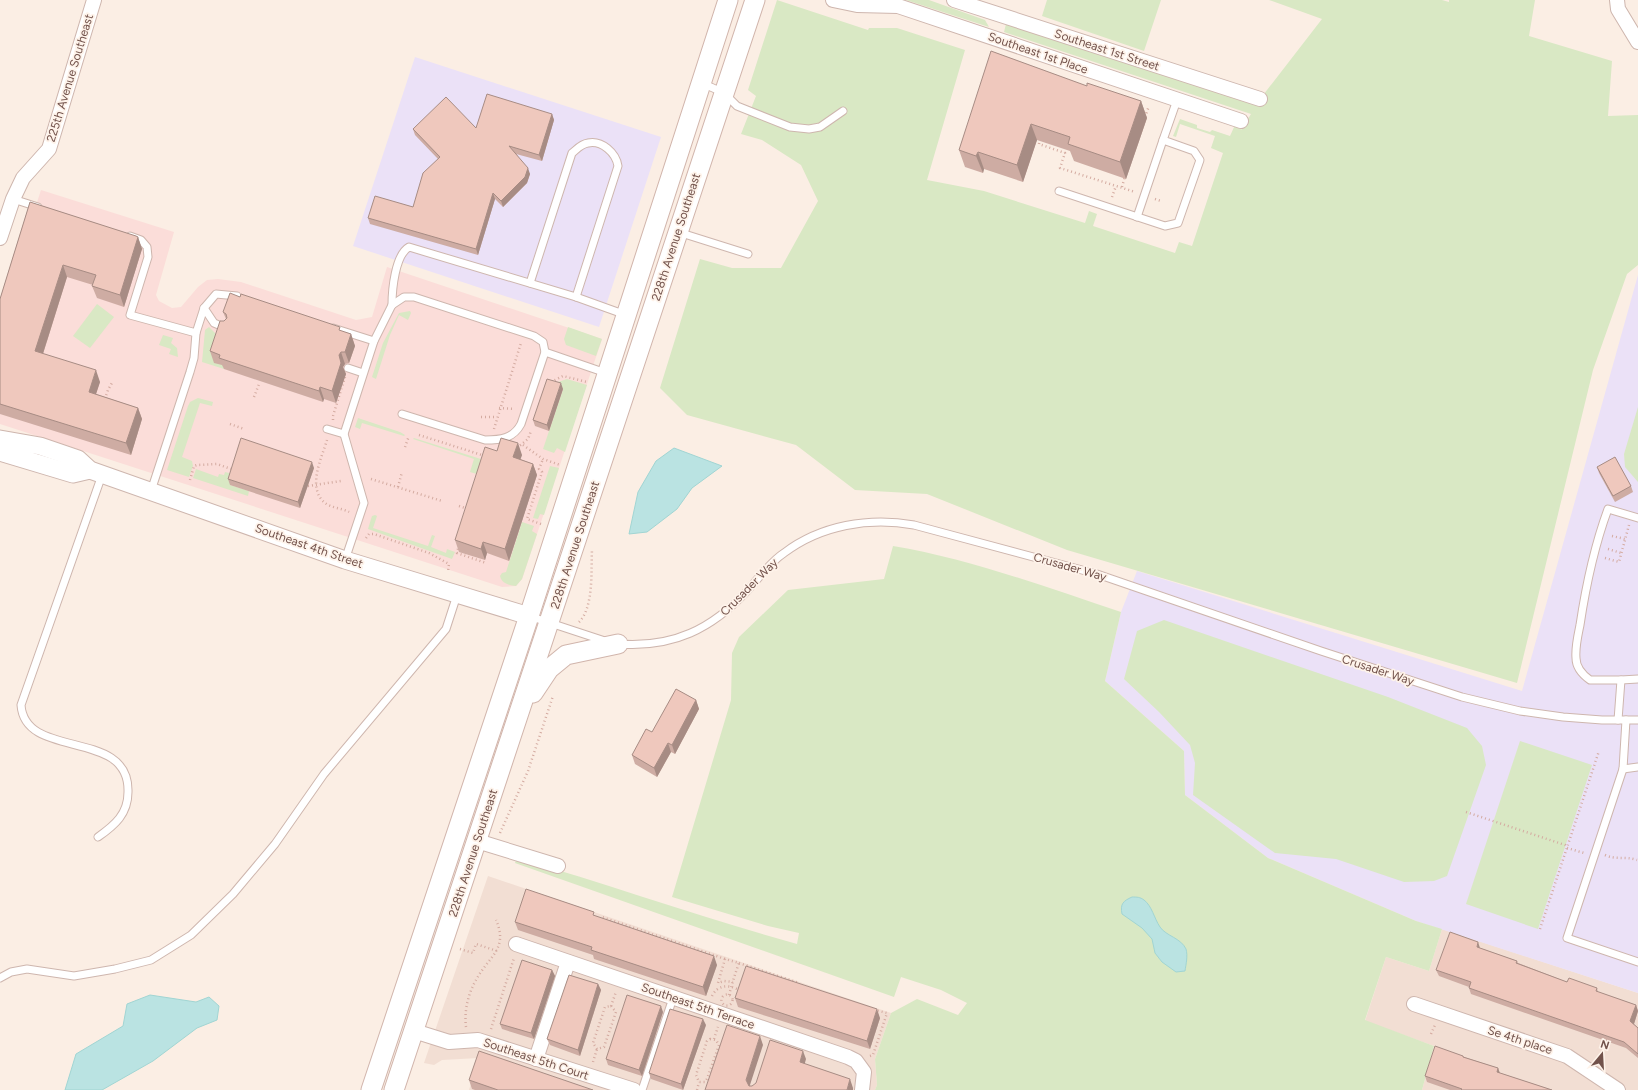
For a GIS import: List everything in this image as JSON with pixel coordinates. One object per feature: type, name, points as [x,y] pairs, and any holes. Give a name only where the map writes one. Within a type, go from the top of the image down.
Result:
[{"type":"main road","name":"228th Avenue Southeast","points":[[371,1090],[529,616],[728,0]]},
{"type":"main road","name":"228th Avenue Southeast","points":[[394,1090],[414,1031],[486,843],[509,745],[755,0]]},
{"type":"main road","points":[[509,745],[531,695],[549,668],[566,655],[618,644]]},
{"type":"street","name":"225th Avenue Southeast","points":[[0,238],[13,199],[23,178],[49,150],[94,0]]},
{"type":"street","name":"Southeast 1st Place","points":[[833,0],[858,5],[898,6],[1241,121]]},
{"type":"street","name":"Southeast 1st Street","points":[[954,0],[1260,99]]},
{"type":"street","points":[[1617,0],[1618,9],[1638,42]]},
{"type":"street","name":"Southeast 4th Street","points":[[0,439],[40,446],[78,459],[96,472],[345,560],[529,616]]},
{"type":"street","name":"Southeast 4th Street","points":[[0,452],[73,474],[96,472]]},
{"type":"street","points":[[486,843],[558,866]]},
{"type":"street","name":"Southeast 5th Terrace","points":[[517,945],[708,1010],[772,1035],[856,1061]]},
{"type":"street","points":[[536,1059],[568,962]]},
{"type":"street","name":"Se 4th place","points":[[1414,1004],[1567,1056],[1618,1090]]},
{"type":"street","name":"Southeast 5th Court","points":[[414,1031],[449,1042],[478,1040],[634,1090]]},
{"type":"street","points":[[856,1061],[864,1072],[863,1086]]},
{"type":"lane","points":[[702,83],[724,93],[737,106],[790,127],[820,127],[843,111]]},
{"type":"lane","points":[[1137,217],[1177,100]]},
{"type":"lane","points":[[1059,192],[1165,226],[1178,223],[1200,160],[1194,151],[1163,140]]},
{"type":"lane","points":[[530,283],[572,153],[580,146],[589,142],[599,145],[609,149],[616,157],[618,166],[576,297]]},
{"type":"lane","points":[[13,199],[47,210]]},
{"type":"lane","points":[[678,232],[748,254]]},
{"type":"lane","points":[[120,233],[141,240],[148,247],[148,257],[130,315],[196,334]]},
{"type":"lane","points":[[392,305],[392,283],[403,253],[409,247],[576,297],[627,315]]},
{"type":"lane","points":[[151,491],[190,372],[194,358],[196,334],[204,308],[216,294],[233,295],[246,299]]},
{"type":"lane","points":[[345,560],[364,503],[344,434],[374,341],[392,305],[399,299],[408,296],[539,338],[543,342],[545,352],[521,424],[517,432],[510,436],[496,440],[485,440],[402,414]]},
{"type":"lane","points":[[204,308],[214,323],[226,328]]},
{"type":"lane","points":[[323,324],[374,341]]},
{"type":"lane","points":[[545,352],[608,374]]},
{"type":"lane","points":[[347,371],[363,373]]},
{"type":"lane","points":[[326,429],[344,434]]},
{"type":"lane","points":[[96,472],[22,706],[22,715],[26,722],[40,734],[105,754],[118,762],[125,770],[128,784],[128,795],[123,815],[114,826],[98,837]]},
{"type":"lane","points":[[1638,518],[1608,509],[1595,546],[1584,597],[1576,659],[1581,673],[1590,680],[1638,679]]},
{"type":"lane","name":"Crusader Way","points":[[529,616],[618,644],[639,646],[673,640],[696,631],[712,622],[733,606],[782,554],[802,541],[820,532],[847,525],[896,522],[914,525],[1097,574],[1313,649],[1462,697],[1520,711],[1563,717],[1638,720]]},
{"type":"lane","points":[[0,978],[11,972],[27,969],[74,976],[115,970],[151,960],[191,935],[232,894],[275,844],[324,774],[446,629],[457,595]]},
{"type":"lane","points":[[1621,680],[1623,768],[1567,938],[1638,962]]},
{"type":"lane","points":[[1623,768],[1638,767]]},
{"type":"lane","points":[[642,1090],[673,998]]},
{"type":"path","points":[[1144,121],[1149,106]]},
{"type":"path","points":[[1042,135],[1039,144],[1065,153],[1060,168],[1161,201]]},
{"type":"path","points":[[1122,187],[1127,173]]},
{"type":"path","points":[[1111,200],[1116,186]]},
{"type":"path","points":[[494,429],[496,417],[521,343]]},
{"type":"path","points":[[333,421],[333,416],[347,371]]},
{"type":"path","points":[[103,404],[108,390],[113,382]]},
{"type":"path","points":[[254,397],[259,384]]},
{"type":"path","points":[[499,408],[514,409]]},
{"type":"path","points":[[481,417],[496,417]]},
{"type":"path","points":[[230,424],[244,429]]},
{"type":"path","points":[[405,447],[409,436]]},
{"type":"path","points":[[328,439],[317,474],[316,485],[323,502],[349,512],[347,518]]},
{"type":"path","points":[[523,444],[543,459],[560,465]]},
{"type":"path","points":[[536,523],[527,519],[542,472],[540,469],[543,459]]},
{"type":"path","points":[[190,480],[194,466],[197,465],[217,464],[231,469]]},
{"type":"path","points":[[398,487],[402,472]]},
{"type":"path","points":[[371,479],[442,500]]},
{"type":"path","points":[[308,486],[340,481]]},
{"type":"path","points":[[459,506],[470,509],[469,514]]},
{"type":"path","points":[[1606,558],[1619,562],[1630,525]]},
{"type":"path","points":[[366,538],[369,534],[374,534],[429,553],[450,564],[448,571]]},
{"type":"path","points":[[1612,536],[1626,539]]},
{"type":"path","points":[[461,540],[456,554],[486,563]]},
{"type":"path","points":[[572,630],[585,616],[588,607],[592,548]]},
{"type":"path","points":[[1608,549],[1621,553]]},
{"type":"path","points":[[486,843],[528,771],[554,693]]},
{"type":"path","points":[[1540,929],[1599,751]]},
{"type":"path","points":[[1466,812],[1565,845],[1567,848],[1586,854]]},
{"type":"path","points":[[1604,855],[1615,859],[1626,856],[1637,860]]},
{"type":"path","points":[[600,924],[602,917],[801,984]]},
{"type":"path","points":[[466,1041],[465,1022],[470,993],[482,970],[497,951],[501,935],[496,920]]},
{"type":"path","points":[[458,957],[463,942]]},
{"type":"path","points":[[460,949],[473,953],[476,944],[497,951]]},
{"type":"path","points":[[486,1043],[517,945]]},
{"type":"path","points":[[725,959],[718,983],[724,981],[733,982]]},
{"type":"path","points":[[729,994],[739,963]]},
{"type":"path","points":[[708,1010],[713,994],[716,990],[725,986],[737,989]]},
{"type":"path","points":[[611,1006],[616,1012],[604,1047],[597,1049],[593,1043],[605,1007],[611,1006]]},
{"type":"path","points":[[856,1061],[872,1055],[887,1014],[872,1009]]},
{"type":"path","points":[[697,1090],[699,1082],[696,1076],[708,1041],[714,1039],[719,1045],[707,1079],[705,1082],[699,1082]]},
{"type":"shaded area","points":[[415,57],[661,137],[599,327],[353,246]]},
{"type":"shaded area","points":[[41,190],[174,232],[156,295],[159,301],[172,308],[181,307],[198,287],[207,280],[218,279],[241,282],[356,320],[372,317],[387,267],[602,339],[522,579],[516,586],[502,587],[0,424],[0,316]]},
{"type":"shaded area","points":[[1638,275],[1638,993],[1416,921],[1268,858],[1185,795],[1184,751],[1105,681],[1121,612],[1137,571],[1522,691]]},
{"type":"shaded area","points":[[488,876],[891,1013],[875,1059],[877,1085],[875,1090],[469,1090],[479,1058],[442,1060],[434,1065],[424,1063]]},
{"type":"shaded area","points":[[1442,929],[1638,993],[1638,1090],[1422,1090],[1434,1046],[1365,1021],[1386,957],[1429,971]]},
{"type":"green space","points":[[777,0],[868,30],[869,28],[897,28],[965,50],[927,180],[984,191],[1085,223],[1089,211],[1097,214],[1093,226],[1175,253],[1179,242],[1192,246],[1223,153],[1211,148],[1215,136],[1180,124],[1176,137],[1173,136],[1180,119],[1197,125],[1197,128],[1210,132],[1212,130],[1230,136],[1235,125],[1240,125],[1241,130],[1251,114],[1004,32],[1006,24],[1257,103],[1322,19],[1269,0],[1442,0],[1449,2],[1449,0],[1535,0],[1529,36],[1612,61],[1608,116],[1638,115],[1638,265],[1627,274],[1593,370],[1517,683],[1067,550],[927,494],[855,490],[796,445],[687,415],[660,388],[700,259],[732,268],[781,268],[818,201],[801,165],[762,140],[741,134],[756,96],[748,90]]},
{"type":"green space","points":[[906,0],[929,0],[985,20],[989,27]]},
{"type":"green space","points":[[1047,0],[1161,0],[1144,51],[1042,16]]},
{"type":"green space","points":[[97,304],[114,317],[90,348],[73,336]]},
{"type":"green space","points":[[410,311],[411,313],[408,320],[399,315],[390,335],[376,379],[372,377],[383,343],[399,313]]},
{"type":"green space","points":[[209,327],[217,335],[225,366],[224,369],[202,362],[205,330]]},
{"type":"green space","points":[[568,327],[602,339],[596,356],[566,345],[564,339]]},
{"type":"green space","points":[[163,335],[173,338],[171,343],[177,348],[178,357],[169,354],[171,349],[159,345]]},
{"type":"green space","points":[[567,379],[587,385],[565,452],[557,448],[554,453],[543,449],[563,389],[549,385]]},
{"type":"green space","points":[[198,398],[213,402],[212,406],[200,403],[182,457],[192,461],[193,466],[189,477],[167,470],[188,406],[190,402]]},
{"type":"green space","points":[[1638,407],[1638,482],[1625,467],[1624,454]]},
{"type":"green space","points":[[358,418],[405,435],[404,436],[362,423],[360,429],[355,427]]},
{"type":"green space","points":[[414,438],[484,460],[480,475],[470,472],[474,459],[413,439]]},
{"type":"green space","points":[[550,466],[559,468],[544,515],[540,514],[538,519],[533,518]]},
{"type":"green space","points":[[196,469],[218,477],[219,474],[224,475],[225,472],[233,474],[230,485],[249,491],[248,496],[193,478]]},
{"type":"green space","points":[[372,516],[377,516],[373,528],[428,546],[432,535],[435,536],[431,547],[446,553],[447,549],[455,552],[452,559],[368,529]]},
{"type":"green space","points":[[522,522],[534,526],[532,531],[537,534],[522,579],[516,586],[508,585],[501,579],[500,576],[502,573],[506,572]]},
{"type":"green space","points":[[893,546],[951,558],[979,566],[1121,612],[1105,681],[1184,751],[1185,795],[1268,858],[1416,921],[1442,929],[1429,971],[1386,957],[1365,1020],[1434,1046],[1422,1090],[875,1090],[877,1085],[875,1059],[891,1013],[917,999],[958,1015],[967,1003],[941,990],[901,977],[894,997],[515,863],[517,858],[797,944],[799,933],[768,926],[672,897],[731,700],[732,653],[739,637],[788,590],[884,579]]},
{"type":"green space","points":[[1164,620],[1388,697],[1467,728],[1482,746],[1486,765],[1447,876],[1434,881],[1404,882],[1336,859],[1275,853],[1193,795],[1195,763],[1190,745],[1159,712],[1124,679],[1137,631]]},
{"type":"green space","points":[[1520,741],[1592,765],[1538,929],[1466,904]]},
{"type":"water","points":[[674,448],[722,466],[692,488],[677,509],[647,532],[629,534],[638,492],[656,461]]},
{"type":"water","points":[[1132,897],[1137,897],[1144,900],[1151,909],[1160,927],[1184,945],[1187,954],[1185,971],[1176,972],[1162,962],[1155,953],[1152,939],[1142,928],[1122,914],[1121,908],[1123,903]]},
{"type":"water","points":[[150,995],[196,1002],[209,997],[219,1006],[217,1020],[197,1028],[153,1061],[102,1090],[65,1090],[76,1054],[123,1026],[127,1004]]},
{"type":"building","points":[[991,51],[1087,86],[1087,83],[1141,101],[1120,162],[1068,144],[1070,137],[1031,124],[1017,165],[978,152],[976,156],[959,150]]},
{"type":"building","points":[[487,94],[552,114],[539,155],[509,146],[528,168],[525,177],[501,201],[493,193],[476,249],[368,218],[375,196],[413,207],[423,173],[440,157],[413,129],[446,97],[476,128]]},
{"type":"building","points":[[30,202],[138,237],[120,295],[92,286],[96,275],[63,265],[35,351],[96,370],[89,392],[138,408],[126,443],[0,404],[0,299]]},
{"type":"building","points":[[230,293],[240,297],[241,294],[340,327],[339,330],[351,334],[345,352],[341,352],[339,355],[341,363],[332,391],[320,387],[319,391],[219,358],[220,355],[210,351],[220,321],[224,321],[227,318],[226,314],[223,312]]},
{"type":"building","points":[[547,379],[561,383],[547,425],[533,420]]},
{"type":"building","points":[[241,438],[312,462],[298,502],[228,479]]},
{"type":"building","points":[[501,438],[518,443],[513,457],[533,464],[505,549],[483,542],[481,549],[455,540],[485,447],[497,451]]},
{"type":"building","points":[[1615,457],[1631,486],[1613,496],[1597,467]]},
{"type":"building","points":[[676,689],[696,700],[672,745],[668,743],[654,768],[632,755],[646,729],[652,732]]},
{"type":"building","points":[[526,889],[594,912],[593,915],[714,956],[703,987],[591,950],[592,947],[515,922]]},
{"type":"building","points":[[1450,932],[1478,942],[1477,947],[1517,961],[1516,963],[1567,982],[1569,978],[1597,988],[1596,991],[1636,1005],[1630,1021],[1638,1028],[1638,1054],[1624,1042],[1469,988],[1471,982],[1436,970]]},
{"type":"building","points":[[522,960],[552,970],[531,1033],[500,1024]]},
{"type":"building","points":[[746,966],[877,1009],[867,1041],[735,998]]},
{"type":"building","points":[[569,975],[598,984],[578,1050],[547,1039]]},
{"type":"building","points":[[627,995],[661,1006],[639,1070],[606,1059]]},
{"type":"building","points":[[670,1009],[703,1019],[681,1084],[649,1073]]},
{"type":"building","points":[[727,1025],[760,1036],[746,1080],[749,1086],[756,1083],[770,1040],[803,1051],[800,1062],[850,1079],[847,1090],[705,1090]]},
{"type":"building","points":[[1435,1046],[1498,1068],[1497,1072],[1552,1090],[1461,1090],[1462,1089],[1425,1076]]},
{"type":"building","points":[[479,1051],[593,1090],[498,1090],[469,1080]]}]
